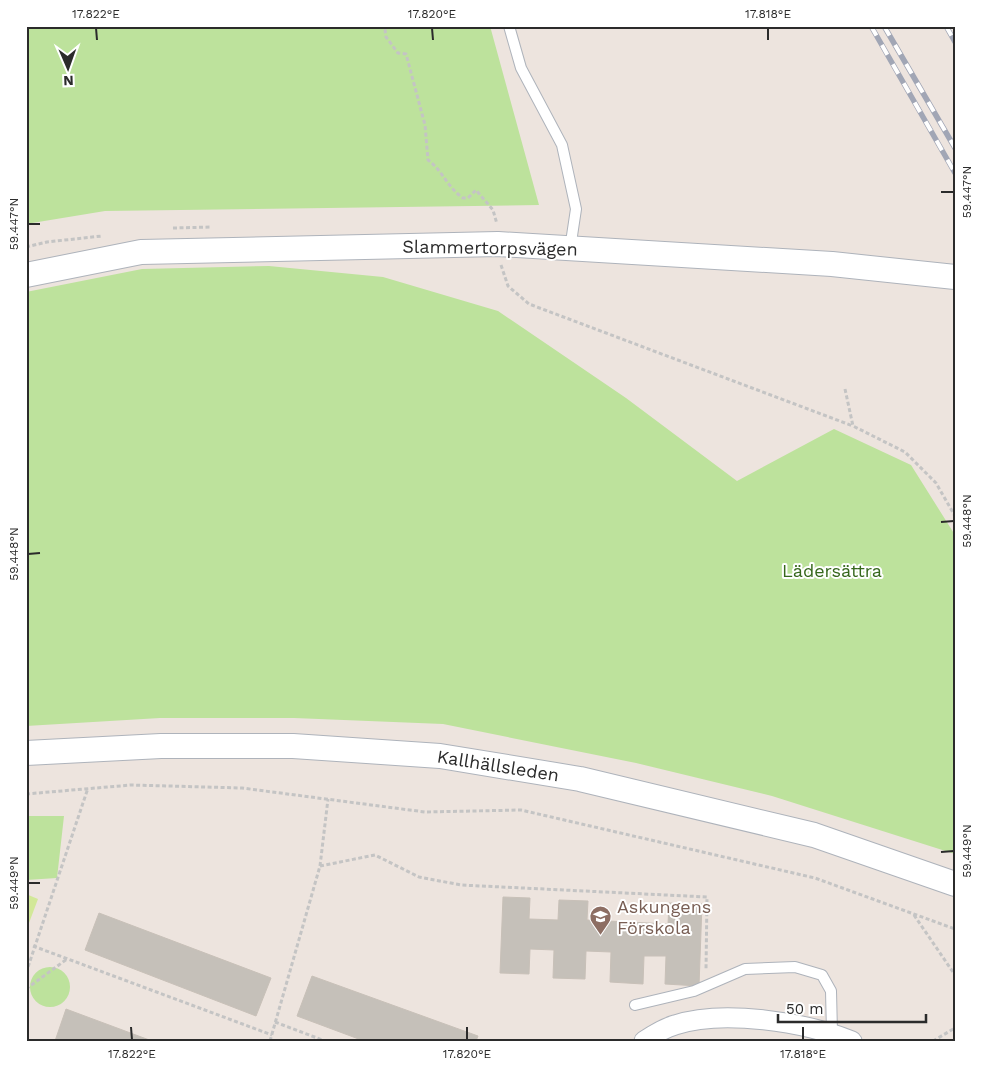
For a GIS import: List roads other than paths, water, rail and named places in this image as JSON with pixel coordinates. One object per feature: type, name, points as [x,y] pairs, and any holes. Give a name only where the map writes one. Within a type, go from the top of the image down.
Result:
[{"type":"street","name":"Slammertorpsvägen","points":[[26,275],[141,252],[498,236],[570,248],[832,264],[955,277]]},
{"type":"street","name":"Kallhällsleden","points":[[26,753],[161,746],[293,746],[440,756],[580,779],[814,834],[955,884]]},
{"type":"street","points":[[644,1041],[674,1025],[704,1019],[776,1020],[832,1033],[852,1041]]},
{"type":"lane","points":[[509,26],[521,68],[562,145],[576,209],[570,248]]},
{"type":"lane","points":[[635,1005],[705,986],[745,969],[795,967],[822,975],[831,991],[832,1033]]},
{"type":"railway","points":[[871,26],[955,173]]},
{"type":"railway","points":[[884,26],[955,148]]},
{"type":"railway","points":[[946,26],[955,42]]},
{"type":"place","name":"Askungens Förskola","points":[[601,936]]},
{"type":"park label","name":"Lädersättra","points":[[832,571]]}]
